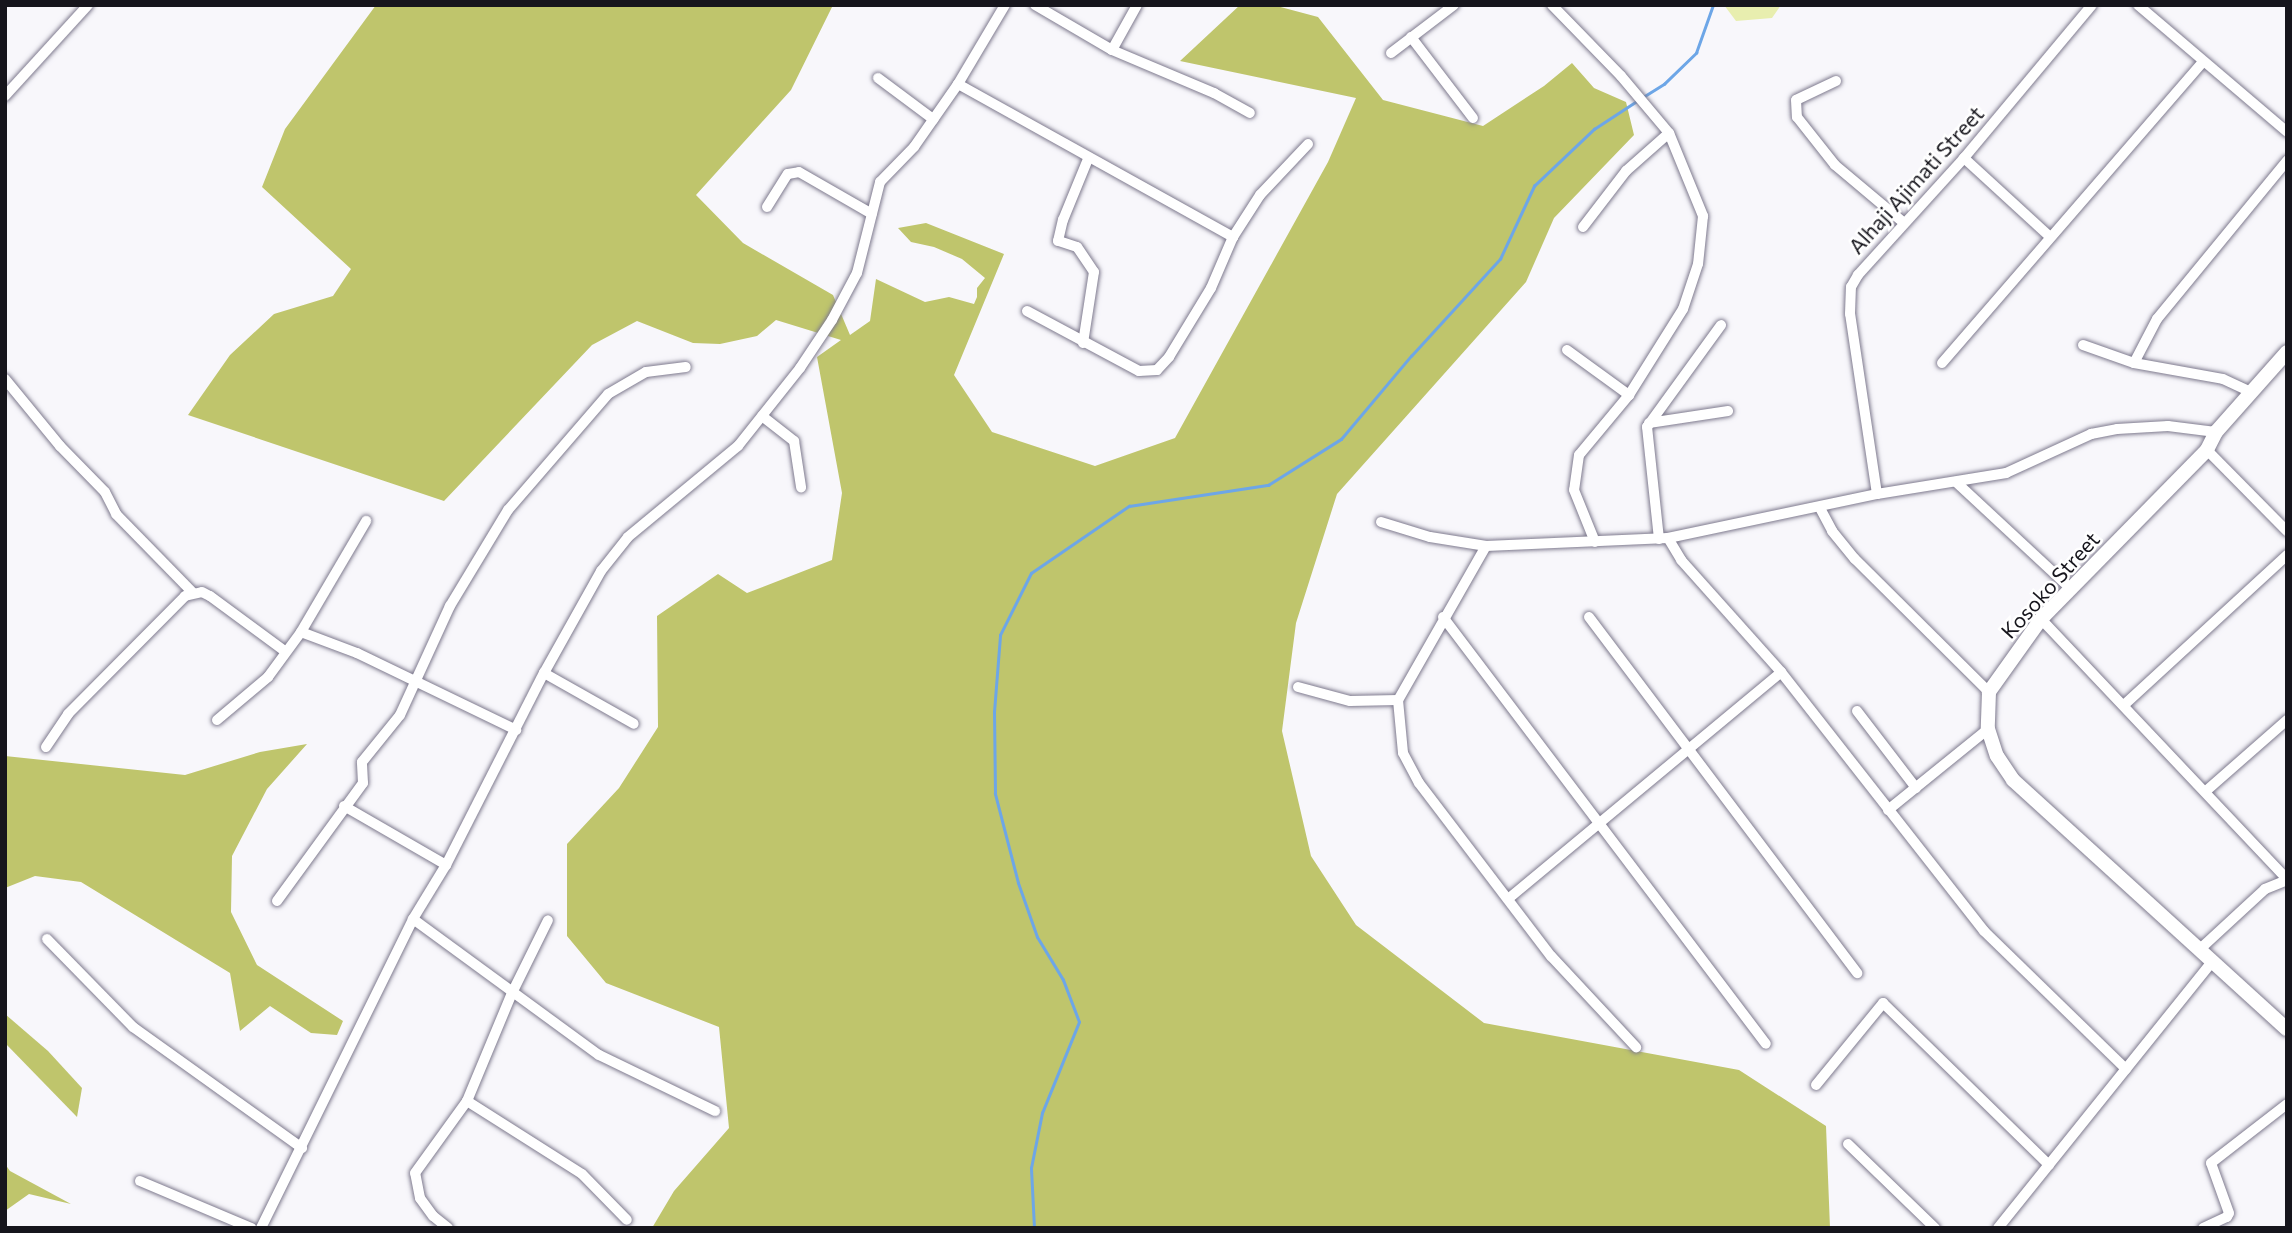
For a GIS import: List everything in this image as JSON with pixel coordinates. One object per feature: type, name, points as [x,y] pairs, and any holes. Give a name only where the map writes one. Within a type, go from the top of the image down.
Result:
[{"type":"street","points":[[5,96],[88,5]]},
{"type":"street","points":[[261,1228],[413,919],[446,865],[544,673],[601,571],[628,537],[738,446],[832,320],[857,272],[880,182],[914,147],[958,84],[1005,5]]},
{"type":"street","points":[[1035,5],[1112,50],[1214,93],[1250,113]]},
{"type":"street","points":[[1112,50],[1137,5]]},
{"type":"street","points":[[1391,53],[1454,5]]},
{"type":"street","points":[[1552,5],[1635,92],[1669,133],[1697,195],[1703,216],[1703,239],[1698,264],[1683,309],[1629,395],[1584,448],[1577,461],[1574,490],[1595,542]]},
{"type":"street","name":"Alhaji Ajimati Street","points":[[1877,494],[1850,314],[1851,287],[1858,275],[1964,158],[2092,5]]},
{"type":"street","points":[[2138,5],[2287,132]]},
{"type":"street","points":[[1411,37],[1473,118]]},
{"type":"street","points":[[1942,363],[2049,236],[2203,62]]},
{"type":"street","points":[[877,78],[933,119]]},
{"type":"street","points":[[1836,81],[1796,100],[1797,117],[1835,165],[1904,223]]},
{"type":"street","points":[[958,84],[1088,159],[1233,237]]},
{"type":"street","points":[[1583,226],[1626,171],[1669,133]]},
{"type":"street","points":[[1027,311],[1139,371],[1157,370],[1169,357],[1211,288],[1233,237],[1260,195],[1308,144]]},
{"type":"street","points":[[1964,158],[2049,236]]},
{"type":"street","points":[[1083,343],[1094,272],[1077,247],[1058,241],[1063,220],[1088,159]]},
{"type":"street","points":[[2134,363],[2157,319],[2287,161]]},
{"type":"street","points":[[767,206],[788,174],[799,172],[872,214]]},
{"type":"street","points":[[1721,325],[1647,427],[1664,538],[1781,672],[1984,932],[2126,1069]]},
{"type":"street","points":[[2083,345],[2134,363],[2222,379],[2249,391]]},
{"type":"street","points":[[1567,350],[1629,395]]},
{"type":"street","name":"Kosoko Street","points":[[1989,692],[2041,619],[2207,450],[2216,432],[2249,391],[2287,352]]},
{"type":"street","points":[[277,901],[363,783],[362,762],[400,715],[450,606],[508,510],[608,394],[646,372],[686,367]]},
{"type":"street","points":[[5,379],[60,446],[105,492],[116,514],[193,593]]},
{"type":"street","points":[[1649,423],[1728,411]]},
{"type":"street","points":[[762,416],[794,441],[801,487]]},
{"type":"street","points":[[1381,522],[1430,537],[1486,545],[1664,538],[1820,508],[1877,494],[2007,473],[2091,434],[2117,429],[2168,426],[2216,432]]},
{"type":"street","points":[[2207,450],[2287,531]]},
{"type":"street","points":[[1956,482],[2070,588]]},
{"type":"street","points":[[1820,508],[1832,531],[1855,559],[1989,692],[1988,729],[1997,756],[2013,780],[2287,1028]]},
{"type":"street","points":[[217,720],[251,694],[301,632],[366,521]]},
{"type":"street","points":[[1486,545],[1398,700],[1403,753],[1419,783],[1566,974],[1636,1048]]},
{"type":"street","points":[[2124,705],[2287,555]]},
{"type":"street","points":[[46,747],[68,714],[178,602],[193,593],[202,592],[210,596],[286,652]]},
{"type":"street","points":[[1443,617],[1766,1044]]},
{"type":"street","points":[[1589,617],[1691,748],[1857,973]]},
{"type":"street","points":[[2041,619],[2207,791],[2287,879],[2265,889],[2199,950]]},
{"type":"street","points":[[301,632],[357,653],[516,730]]},
{"type":"street","points":[[1508,899],[1781,672]]},
{"type":"street","points":[[544,673],[634,724]]},
{"type":"street","points":[[1298,687],[1350,701],[1398,700]]},
{"type":"street","points":[[1857,711],[1916,788]]},
{"type":"street","points":[[2207,791],[2287,720]]},
{"type":"street","points":[[1888,810],[1988,729]]},
{"type":"street","points":[[344,806],[446,865]]},
{"type":"street","points":[[413,919],[599,1055],[715,1111]]},
{"type":"street","points":[[449,1228],[433,1216],[420,1198],[415,1173],[467,1101],[512,993],[548,920]]},
{"type":"street","points":[[47,939],[133,1027],[302,1148]]},
{"type":"street","points":[[1998,1228],[2212,962]]},
{"type":"street","points":[[1816,1085],[1883,1003],[2049,1165]]},
{"type":"street","points":[[467,1101],[582,1174],[627,1220]]},
{"type":"street","points":[[2203,1228],[2227,1217],[2229,1213],[2211,1163],[2287,1104]]},
{"type":"street","points":[[1848,1144],[1935,1228]]},
{"type":"street","points":[[140,1181],[251,1228]]},
{"type":"green space","points":[[376,5],[833,5],[791,90],[696,195],[743,243],[833,295],[850,335],[870,321],[876,279],[925,302],[949,297],[974,304],[977,288],[985,278],[962,259],[934,247],[911,242],[898,228],[926,223],[1004,254],[954,375],[992,432],[1095,466],[1175,438],[1328,162],[1356,98],[1180,61],[1240,5],[1273,5],[1318,17],[1383,100],[1483,126],[1544,86],[1572,63],[1594,88],[1626,102],[1634,135],[1554,218],[1526,282],[1337,494],[1296,623],[1282,731],[1311,856],[1356,925],[1484,1023],[1739,1070],[1826,1126],[1830,1228],[652,1228],[674,1191],[729,1128],[719,1027],[606,983],[567,936],[567,844],[619,788],[658,727],[657,616],[718,574],[747,593],[832,560],[842,493],[817,357],[841,340],[776,320],[757,336],[720,344],[693,343],[637,321],[592,345],[444,501],[188,415],[230,355],[274,314],[333,296],[351,269],[262,187],[285,129]]},
{"type":"green space","points":[[1724,5],[1781,5],[1772,18],[1736,21]]},
{"type":"green space","points":[[307,744],[267,789],[232,856],[231,912],[257,965],[343,1021],[337,1035],[311,1033],[270,1006],[240,1031],[230,973],[81,882],[35,876],[5,888],[5,756],[185,775],[260,752]]},
{"type":"green space","points":[[5,1014],[48,1051],[82,1088],[77,1117],[5,1043]]},
{"type":"green space","points":[[5,1164],[10,1171],[71,1204],[29,1194],[5,1211]]},
{"type":"waterway","points":[[1643,97],[1664,84],[1696,53],[1713,5]]},
{"type":"waterway","points":[[1034,1228],[1031,1168],[1042,1113],[1079,1022],[1063,980],[1037,937],[1018,883],[995,794],[994,712],[1000,635],[1031,573],[1129,506],[1268,485],[1341,439],[1411,356],[1500,259],[1534,186],[1594,129],[1637,101]]}]
